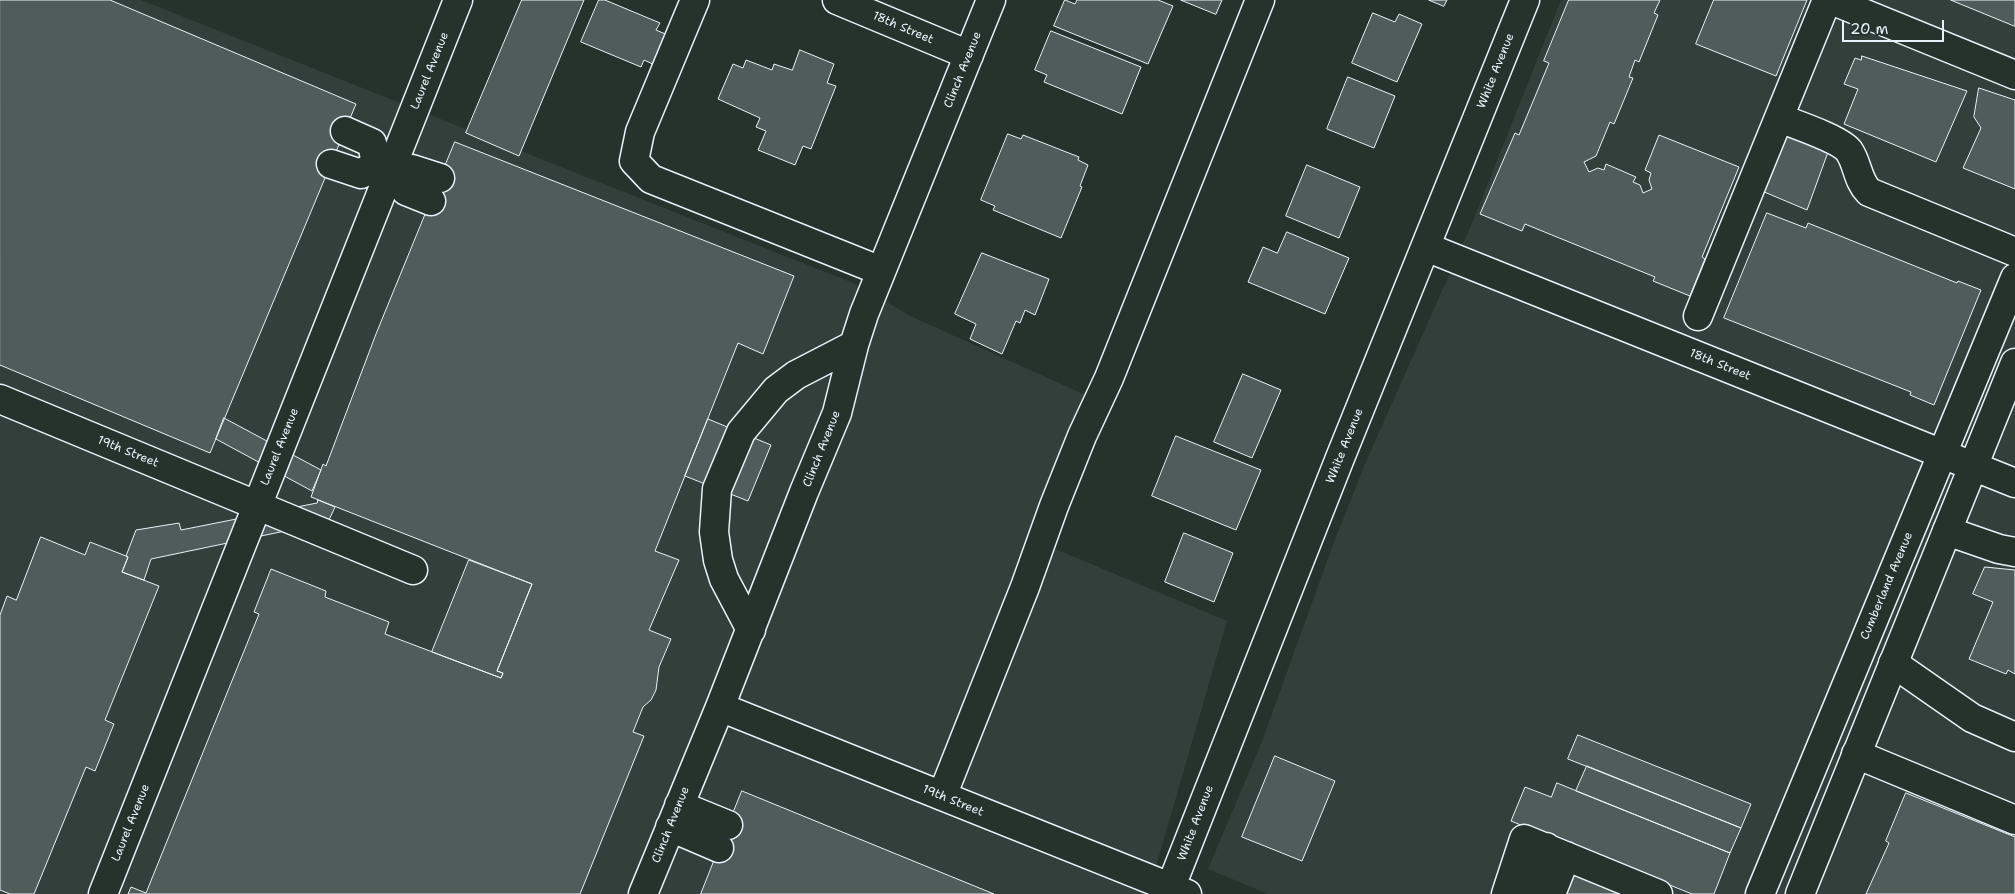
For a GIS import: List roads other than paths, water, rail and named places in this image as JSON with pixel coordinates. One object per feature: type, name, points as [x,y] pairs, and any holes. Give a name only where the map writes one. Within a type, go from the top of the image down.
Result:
[{"type":"street","name":"Laurel Avenue","points":[[103,894],[458,0]]},
{"type":"street","points":[[695,0],[640,132],[634,161],[651,178],[881,270]]},
{"type":"street","name":"18th Street","points":[[837,0],[968,55]]},
{"type":"street","name":"Clinch Avenue","points":[[643,894],[837,413],[864,314],[991,0]]},
{"type":"street","points":[[942,796],[1025,587],[1054,506],[1082,436],[1109,378],[1260,0]]},
{"type":"street","name":"White Avenue","points":[[1175,892],[1426,247],[1525,0]]},
{"type":"street","points":[[1698,316],[1829,0],[2015,76]]},
{"type":"street","points":[[1779,118],[1843,144],[1852,157],[1862,185],[1869,192],[2015,252]]},
{"type":"street","points":[[345,131],[372,143],[406,191],[436,189]]},
{"type":"street","points":[[331,164],[360,174],[390,170]]},
{"type":"street","name":"18th Street","points":[[1426,247],[2015,483]]},
{"type":"street","name":"Cumberland Avenue","points":[[1760,894],[2015,278]]},
{"type":"street","points":[[750,630],[724,579],[718,560],[714,532],[717,489],[741,432],[776,390],[796,375],[854,345]]},
{"type":"street","points":[[1800,894],[2015,364]]},
{"type":"street","name":"19th Street","points":[[0,399],[412,570]]},
{"type":"street","points":[[1947,531],[1999,549],[2015,552]]},
{"type":"street","points":[[1893,663],[1972,718],[2015,737]]},
{"type":"street","name":"19th Street","points":[[720,707],[1175,892]]},
{"type":"street","points":[[1856,754],[2015,820]]},
{"type":"street","points":[[675,816],[724,836]]},
{"type":"street","points":[[1506,894],[1524,839],[1658,894]]},
{"type":"street","points":[[1529,894],[1556,852]]},
{"type":"street","points":[[1551,894],[1556,852]]}]
